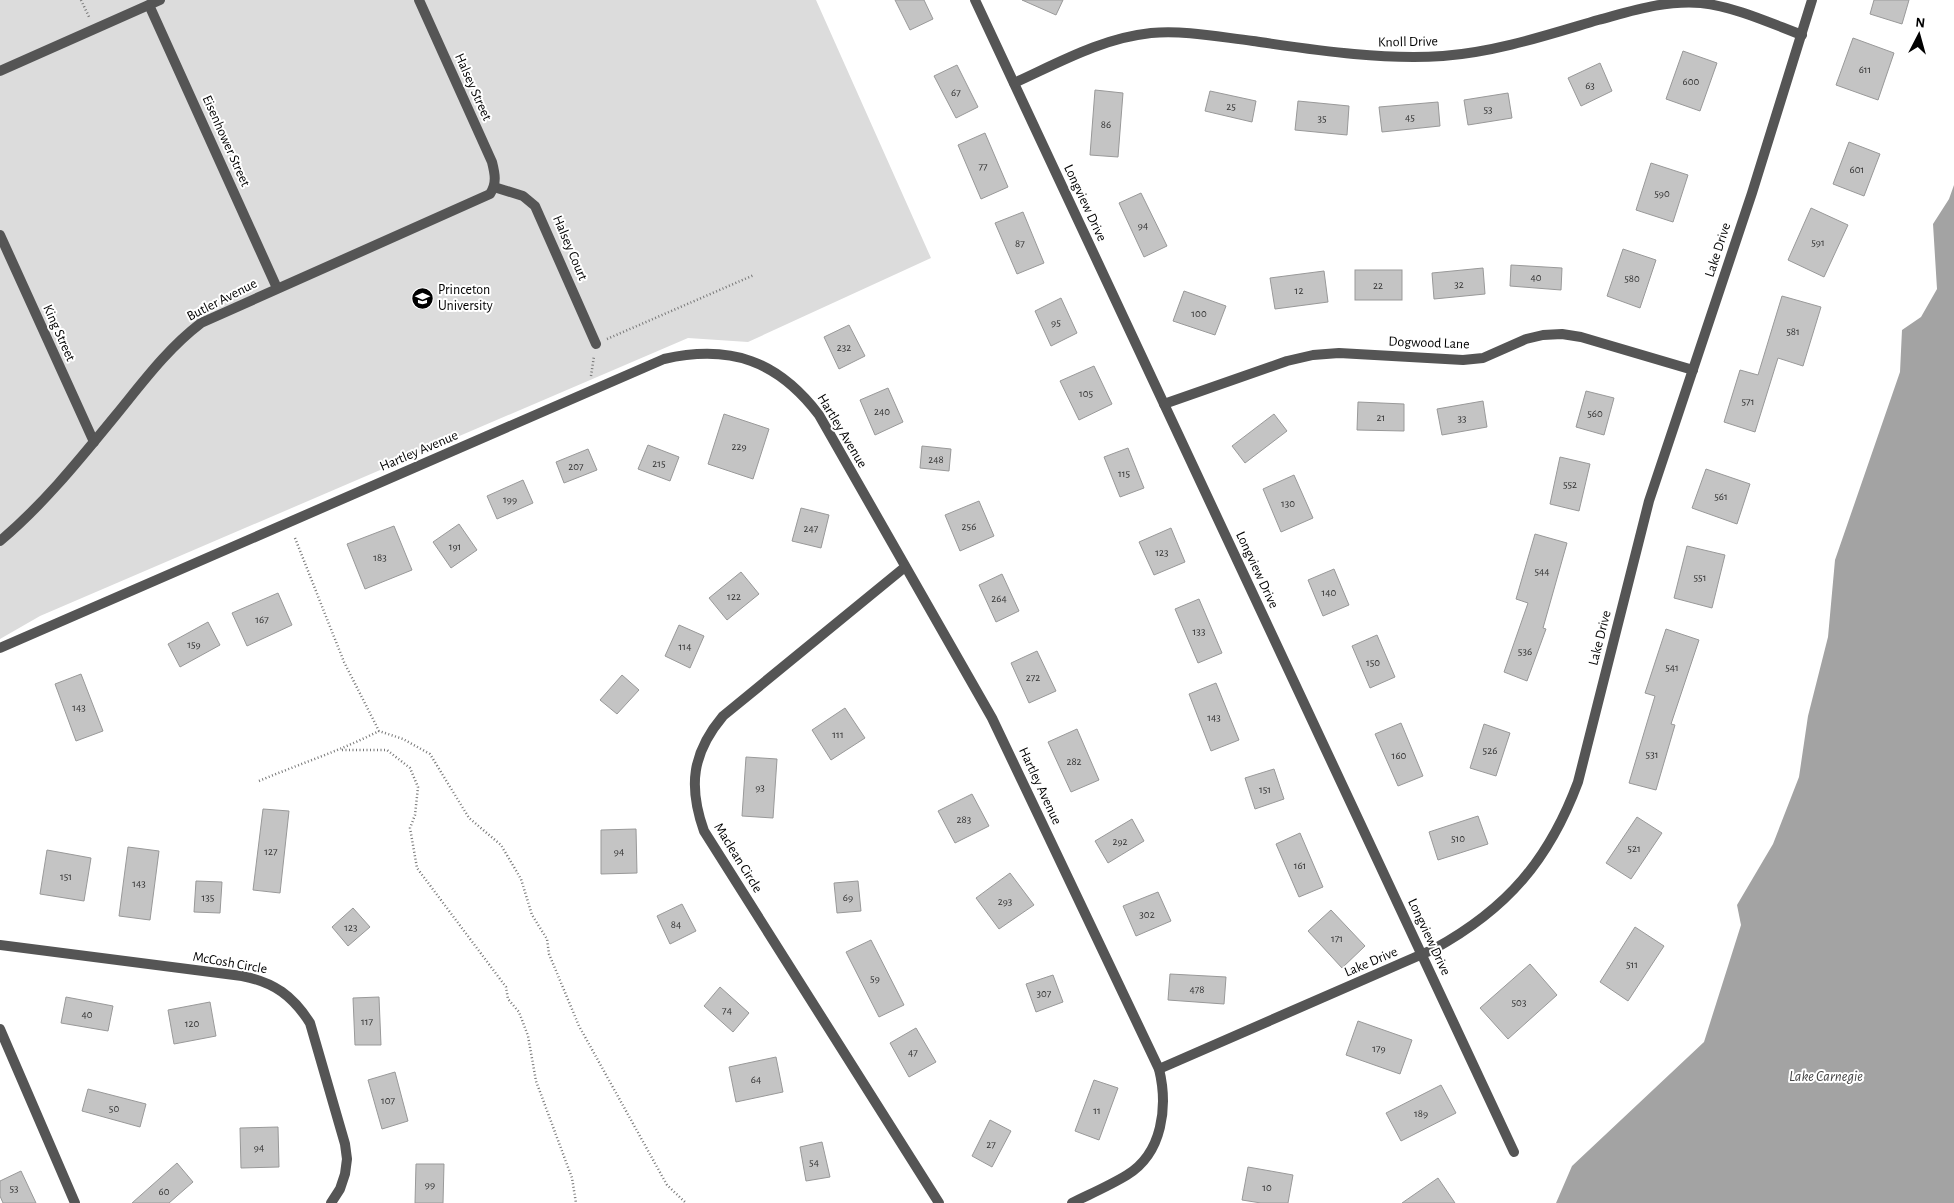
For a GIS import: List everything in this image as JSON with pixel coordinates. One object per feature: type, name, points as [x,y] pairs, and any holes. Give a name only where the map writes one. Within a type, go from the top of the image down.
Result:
[{"type":"street","points":[[0,71],[160,0]]},
{"type":"street","name":"Halsey Street","points":[[419,0],[492,162],[495,176],[494,187]]},
{"type":"street","name":"Longview Drive","points":[[975,0],[1514,1152]]},
{"type":"street","name":"Lake Drive","points":[[1159,1069],[1422,954],[1461,934],[1488,915],[1513,893],[1534,867],[1566,814],[1578,782],[1649,501],[1812,0]]},
{"type":"street","name":"Knoll Drive","points":[[1014,83],[1090,48],[1122,38],[1152,33],[1190,33],[1363,56],[1404,58],[1445,56],[1509,44],[1652,5],[1676,2],[1722,7],[1802,35]]},
{"type":"street","name":"Eisenhower Street","points":[[149,5],[277,288]]},
{"type":"street","name":"Butler Avenue","points":[[0,541],[28,517],[94,442],[166,353],[201,323],[483,199],[490,194],[494,187]]},
{"type":"street","name":"Halsey Court","points":[[494,187],[523,196],[536,206],[596,344]]},
{"type":"street","name":"King Street","points":[[0,236],[94,442]]},
{"type":"street","name":"Dogwood Lane","points":[[1164,404],[1287,360],[1313,355],[1339,353],[1463,360],[1483,358],[1526,339],[1553,334],[1581,337],[1693,370]]},
{"type":"street","name":"Hartley Avenue","points":[[0,648],[655,363],[687,354],[713,352],[754,361],[775,372],[805,397],[819,415],[905,567],[964,665],[992,718],[1159,1069],[1164,1087],[1165,1106],[1162,1125],[1154,1145],[1144,1160],[1128,1175],[1072,1203]]},
{"type":"street","name":"Maclean Circle","points":[[905,567],[723,716],[710,731],[701,750],[695,768],[694,787],[696,810],[704,832],[940,1203]]},
{"type":"street","name":"McCosh Circle","points":[[0,945],[251,977],[275,986],[287,994],[300,1007],[310,1024],[345,1144],[345,1174],[340,1189],[331,1203]]},
{"type":"street","points":[[0,1029],[75,1203]]},
{"type":"path","points":[[81,0],[94,29]]},
{"type":"path","points":[[591,376],[596,344],[754,275]]},
{"type":"path","points":[[295,538],[344,662],[379,731],[403,739],[430,754],[469,818],[501,845],[521,879],[532,915],[547,939],[549,954],[579,1026],[663,1178],[686,1203]]},
{"type":"path","points":[[259,781],[293,766],[342,750],[379,731]]},
{"type":"path","points":[[342,750],[387,750],[410,768],[418,787],[415,815],[410,828],[417,868],[506,987],[508,999],[519,1012],[528,1036],[536,1081],[572,1178],[576,1203]]},
{"type":"shaded area","name":"Princeton University","points":[[0,0],[816,0],[931,258],[748,342],[688,338],[40,616],[0,639]]},
{"type":"water","name":"Lake Carnegie","points":[[1954,185],[1954,1203],[1556,1203],[1572,1166],[1704,1042],[1741,925],[1737,905],[1773,844],[1799,777],[1808,716],[1828,637],[1835,560],[1900,372],[1902,330],[1921,317],[1937,289],[1933,224],[1949,199]]},
{"type":"building","points":[[895,0],[924,0],[933,19],[910,30]]},
{"type":"building","points":[[1022,0],[1063,0],[1056,15]]},
{"type":"building","points":[[1874,0],[1909,0],[1902,24],[1870,14]]},
{"type":"building","points":[[1853,38],[1894,53],[1878,100],[1836,85]]},
{"type":"building","points":[[1683,51],[1717,63],[1700,111],[1666,99]]},
{"type":"building","points":[[1600,63],[1612,91],[1581,106],[1568,78]]},
{"type":"building","points":[[957,65],[978,107],[956,118],[934,76]]},
{"type":"building","points":[[1095,90],[1123,93],[1118,157],[1090,155]]},
{"type":"building","points":[[1210,91],[1256,101],[1252,122],[1205,111]]},
{"type":"building","points":[[1508,93],[1512,118],[1468,125],[1464,100]]},
{"type":"building","points":[[1298,101],[1349,106],[1347,135],[1295,130]]},
{"type":"building","points":[[1438,102],[1440,126],[1382,132],[1379,107]]},
{"type":"building","points":[[985,133],[1008,187],[981,199],[958,145]]},
{"type":"building","points":[[1849,142],[1880,154],[1864,196],[1833,184]]},
{"type":"building","points":[[1651,163],[1688,175],[1673,222],[1636,210]]},
{"type":"building","points":[[1141,193],[1167,246],[1144,257],[1119,203]]},
{"type":"building","points":[[1811,208],[1848,225],[1824,277],[1788,260]]},
{"type":"building","points":[[1023,212],[1044,263],[1017,274],[995,223]]},
{"type":"building","points":[[1623,249],[1656,260],[1640,308],[1607,296]]},
{"type":"building","points":[[1511,265],[1562,268],[1561,290],[1510,286]]},
{"type":"building","points":[[1483,268],[1485,294],[1434,299],[1432,273]]},
{"type":"building","points":[[1355,270],[1402,270],[1402,300],[1355,300]]},
{"type":"building","points":[[1324,271],[1328,302],[1275,309],[1270,278]]},
{"type":"building","points":[[1184,291],[1226,306],[1215,335],[1173,321]]},
{"type":"building","points":[[1782,296],[1821,307],[1803,366],[1778,358],[1755,432],[1724,422],[1740,370],[1758,375]]},
{"type":"building","points":[[1061,298],[1077,333],[1051,346],[1035,311]]},
{"type":"building","points":[[849,325],[865,356],[839,369],[824,337]]},
{"type":"building","points":[[1094,366],[1112,404],[1079,420],[1060,381]]},
{"type":"building","points":[[888,388],[903,422],[875,435],[860,400]]},
{"type":"building","points":[[1586,391],[1614,398],[1604,435],[1576,427]]},
{"type":"building","points":[[1483,401],[1487,427],[1442,435],[1437,409]]},
{"type":"building","points":[[1358,402],[1404,404],[1404,431],[1357,430]]},
{"type":"building","points":[[724,414],[769,429],[753,479],[708,464]]},
{"type":"building","points":[[1274,414],[1287,431],[1245,463],[1232,446]]},
{"type":"building","points":[[648,445],[679,457],[670,481],[638,469]]},
{"type":"building","points":[[922,446],[951,449],[949,471],[920,468]]},
{"type":"building","points":[[1128,448],[1144,488],[1120,497],[1104,457]]},
{"type":"building","points":[[588,449],[597,470],[564,483],[556,462]]},
{"type":"building","points":[[1560,457],[1590,464],[1579,511],[1550,504]]},
{"type":"building","points":[[1706,469],[1750,484],[1737,524],[1692,508]]},
{"type":"building","points":[[1294,475],[1313,518],[1281,532],[1263,489]]},
{"type":"building","points":[[523,480],[533,503],[497,519],[487,496]]},
{"type":"building","points":[[979,501],[994,536],[960,551],[945,515]]},
{"type":"building","points":[[801,508],[829,515],[821,548],[792,541]]},
{"type":"building","points":[[459,524],[477,550],[451,568],[433,542]]},
{"type":"building","points":[[394,526],[412,570],[365,589],[347,544]]},
{"type":"building","points":[[1171,528],[1185,562],[1154,575],[1139,542]]},
{"type":"building","points":[[1535,534],[1567,543],[1543,628],[1546,629],[1527,681],[1504,672],[1528,603],[1516,599]]},
{"type":"building","points":[[1687,546],[1725,555],[1712,608],[1674,598]]},
{"type":"building","points":[[1334,569],[1349,605],[1323,616],[1308,580]]},
{"type":"building","points":[[741,572],[759,594],[727,620],[709,598]]},
{"type":"building","points":[[1002,574],[1019,611],[996,622],[979,585]]},
{"type":"building","points":[[278,593],[292,625],[247,646],[232,613]]},
{"type":"building","points":[[1199,599],[1222,653],[1198,663],[1175,609]]},
{"type":"building","points":[[208,622],[220,645],[180,667],[168,644]]},
{"type":"building","points":[[679,625],[704,636],[690,668],[665,656]]},
{"type":"building","points":[[1666,629],[1699,640],[1671,724],[1675,725],[1656,790],[1629,783],[1655,696],[1645,693]]},
{"type":"building","points":[[1377,635],[1395,677],[1370,688],[1352,646]]},
{"type":"building","points":[[1037,651],[1056,691],[1029,703],[1011,663]]},
{"type":"building","points":[[81,674],[103,731],[76,741],[55,684]]},
{"type":"building","points":[[622,675],[639,690],[617,714],[600,700]]},
{"type":"building","points":[[1216,683],[1239,740],[1211,751],[1189,694]]},
{"type":"building","points":[[845,708],[865,738],[831,760],[812,730]]},
{"type":"building","points":[[1401,723],[1423,776],[1398,786],[1375,734]]},
{"type":"building","points":[[1484,724],[1510,733],[1496,776],[1470,768]]},
{"type":"building","points":[[1077,729],[1099,780],[1071,792],[1048,742]]},
{"type":"building","points":[[746,757],[777,759],[773,818],[742,816]]},
{"type":"building","points":[[1274,769],[1284,799],[1255,809],[1245,778]]},
{"type":"building","points":[[972,794],[989,826],[955,843],[938,811]]},
{"type":"building","points":[[263,809],[289,811],[280,893],[253,890]]},
{"type":"building","points":[[1478,816],[1488,844],[1438,860],[1429,832]]},
{"type":"building","points":[[1637,817],[1662,833],[1631,879],[1606,863]]},
{"type":"building","points":[[1132,819],[1144,841],[1108,863],[1095,841]]},
{"type":"building","points":[[636,829],[637,873],[601,874],[601,830]]},
{"type":"building","points":[[1300,833],[1323,887],[1299,897],[1276,844]]},
{"type":"building","points":[[128,847],[159,851],[150,920],[119,916]]},
{"type":"building","points":[[47,850],[91,858],[84,901],[40,894]]},
{"type":"building","points":[[1010,873],[1034,905],[999,929],[976,898]]},
{"type":"building","points":[[196,881],[222,882],[220,913],[194,912]]},
{"type":"building","points":[[858,881],[861,911],[837,913],[834,883]]},
{"type":"building","points":[[1158,892],[1171,921],[1136,936],[1123,906]]},
{"type":"building","points":[[682,904],[696,931],[670,944],[657,916]]},
{"type":"building","points":[[353,908],[370,927],[348,946],[332,927]]},
{"type":"building","points":[[1331,910],[1365,946],[1342,968],[1308,931]]},
{"type":"building","points":[[1635,927],[1664,946],[1628,1001],[1600,982]]},
{"type":"building","points":[[871,940],[904,1005],[879,1017],[846,952]]},
{"type":"building","points":[[1530,964],[1557,995],[1508,1039],[1480,1008]]},
{"type":"building","points":[[1170,974],[1226,977],[1224,1004],[1168,1000]]},
{"type":"building","points":[[1053,975],[1063,1002],[1036,1012],[1026,984]]},
{"type":"building","points":[[720,987],[749,1013],[733,1032],[704,1006]]},
{"type":"building","points":[[66,997],[113,1006],[108,1031],[61,1023]]},
{"type":"building","points":[[379,997],[381,1045],[355,1045],[353,998]]},
{"type":"building","points":[[210,1002],[216,1036],[174,1044],[168,1010]]},
{"type":"building","points":[[1358,1021],[1412,1040],[1400,1074],[1346,1055]]},
{"type":"building","points":[[916,1028],[936,1062],[909,1077],[890,1043]]},
{"type":"building","points":[[776,1057],[783,1092],[736,1102],[729,1067]]},
{"type":"building","points":[[395,1072],[408,1121],[382,1129],[368,1080]]},
{"type":"building","points":[[1094,1080],[1118,1088],[1099,1140],[1075,1131]]},
{"type":"building","points":[[1441,1085],[1456,1113],[1401,1141],[1386,1113]]},
{"type":"building","points":[[88,1089],[146,1104],[140,1127],[82,1111]]},
{"type":"building","points":[[990,1120],[1011,1131],[992,1167],[972,1156]]},
{"type":"building","points":[[278,1127],[279,1167],[241,1168],[240,1128]]},
{"type":"building","points":[[822,1142],[830,1177],[806,1181],[800,1147]]},
{"type":"building","points":[[177,1163],[193,1182],[169,1203],[132,1203]]},
{"type":"building","points":[[416,1164],[444,1164],[443,1203],[415,1203]]},
{"type":"building","points":[[1248,1167],[1293,1175],[1288,1203],[1261,1203],[1242,1200]]},
{"type":"building","points":[[21,1171],[36,1203],[3,1203],[0,1196],[0,1181]]},
{"type":"building","points":[[1438,1178],[1455,1203],[1402,1203]]},
{"type":"place","name":"Princeton University","points":[[422,298]]}]
